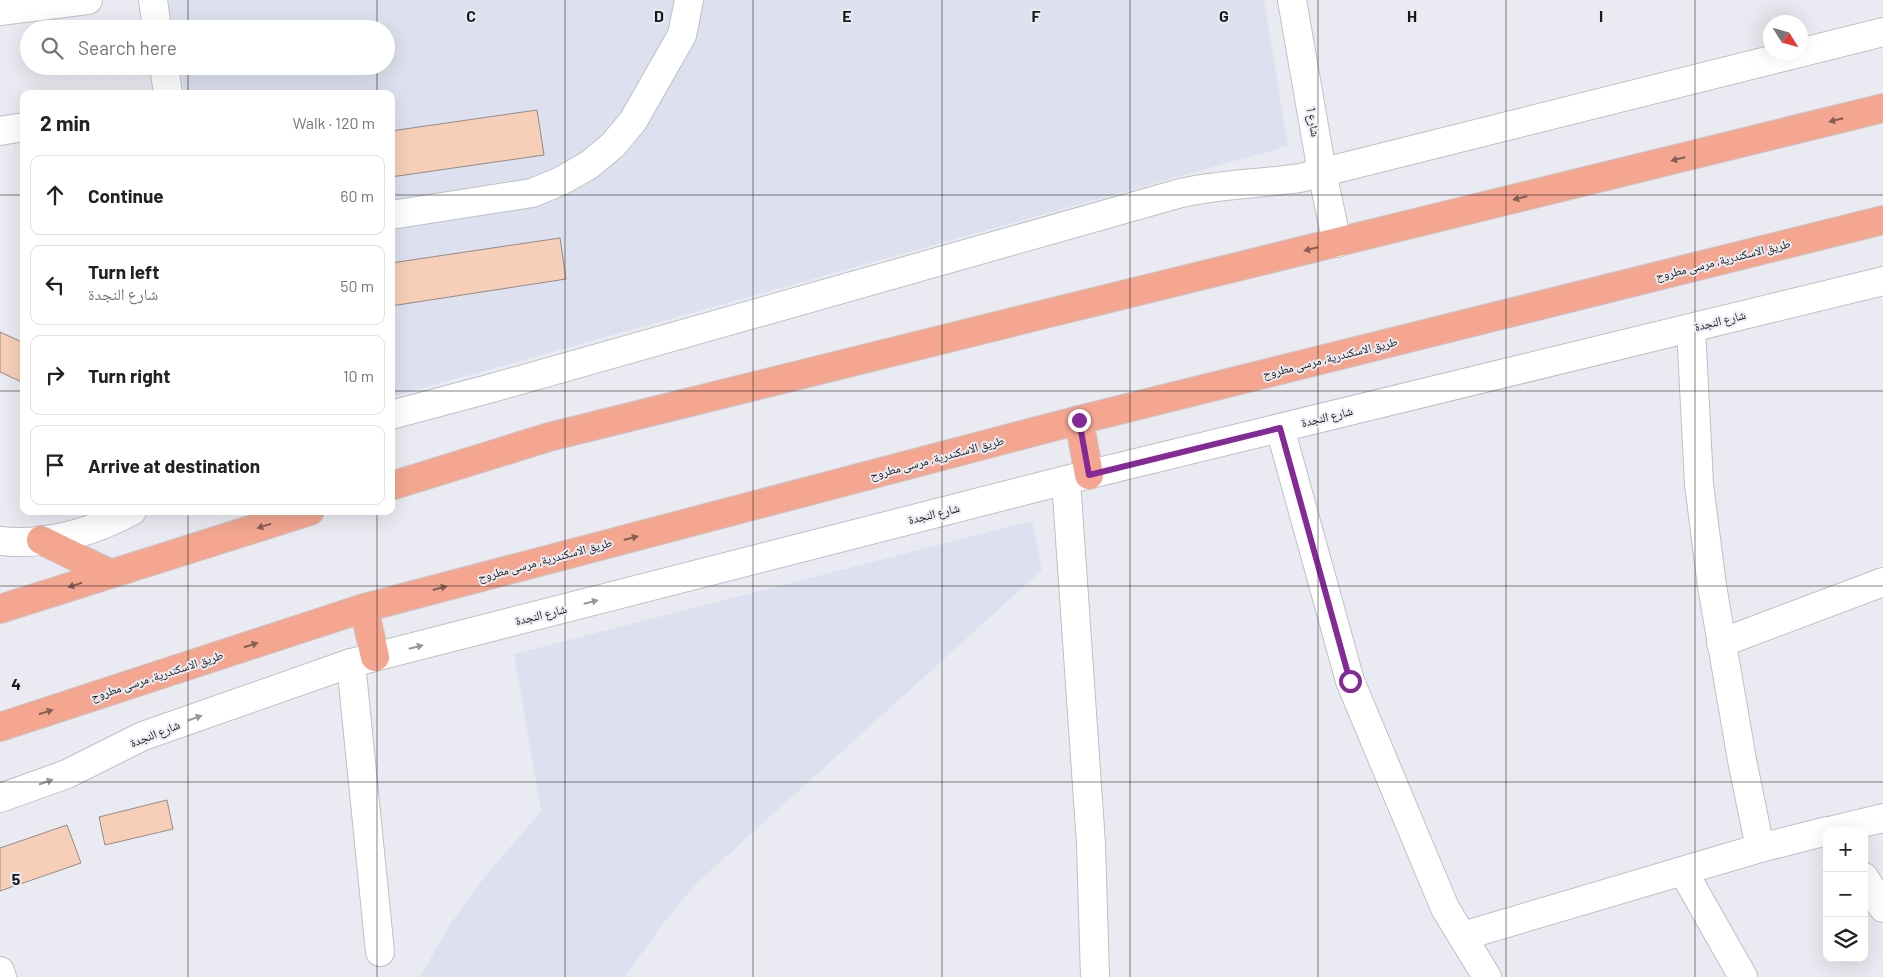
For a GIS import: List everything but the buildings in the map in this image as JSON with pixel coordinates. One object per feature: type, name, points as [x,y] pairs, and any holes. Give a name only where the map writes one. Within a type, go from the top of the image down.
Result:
[{"type":"main road","points":[[395,485],[549,437],[1883,108]]},
{"type":"main road","name":"طريق الاسكندرية, مرسى مطروح","points":[[0,727],[364,608],[1079,420],[1883,220]]},
{"type":"main road","points":[[1077,478],[1079,420]]},
{"type":"main road","points":[[0,609],[297,515]]},
{"type":"main road","points":[[41,540],[109,574]]},
{"type":"main road","points":[[363,660],[364,608]]},
{"type":"street","points":[[0,11],[88,0]]},
{"type":"street","points":[[153,0],[156,20]]},
{"type":"street","points":[[395,215],[532,193],[561,181],[588,165],[613,145],[633,121],[682,34],[689,0]]},
{"type":"street","name":"شارع 1","points":[[1292,0],[1322,172],[1337,242]]},
{"type":"street","points":[[395,414],[502,386],[1181,193],[1222,185],[1278,182],[1322,172],[1883,32]]},
{"type":"street","points":[[165,75],[167,90]]},
{"type":"street","points":[[0,131],[20,128]]},
{"type":"street","name":"شارع النجدة","points":[[0,798],[67,774],[143,736],[363,660],[1077,478],[1883,281]]},
{"type":"street","points":[[1691,328],[1699,484],[1721,643],[1760,848]]},
{"type":"street","points":[[1280,428],[1350,681],[1442,899],[1487,977]]},
{"type":"street","points":[[1077,478],[1095,977]]},
{"type":"street","points":[[0,541],[41,540],[77,534],[108,524],[125,515]]},
{"type":"street","points":[[1721,643],[1883,582]]},
{"type":"street","points":[[363,660],[380,952]]},
{"type":"street","points":[[1845,827],[1883,818]]},
{"type":"street","points":[[1463,936],[1760,848],[1823,832]]},
{"type":"street","points":[[1683,871],[1743,977]]},
{"type":"street","points":[[1868,884],[1883,908]]},
{"type":"street","points":[[0,971],[2,977]]},
{"type":"shaded area","points":[[167,0],[1264,0],[1288,146],[395,396],[395,90],[184,90],[182,75],[395,75],[395,20],[171,20]]},
{"type":"shaded area","points":[[1032,521],[1042,570],[697,883],[661,926],[625,977],[420,977],[449,926],[483,879],[541,811],[514,654]]},
{"type":"route","points":[[1079,420],[1089,475],[1280,428],[1350,681]]}]
